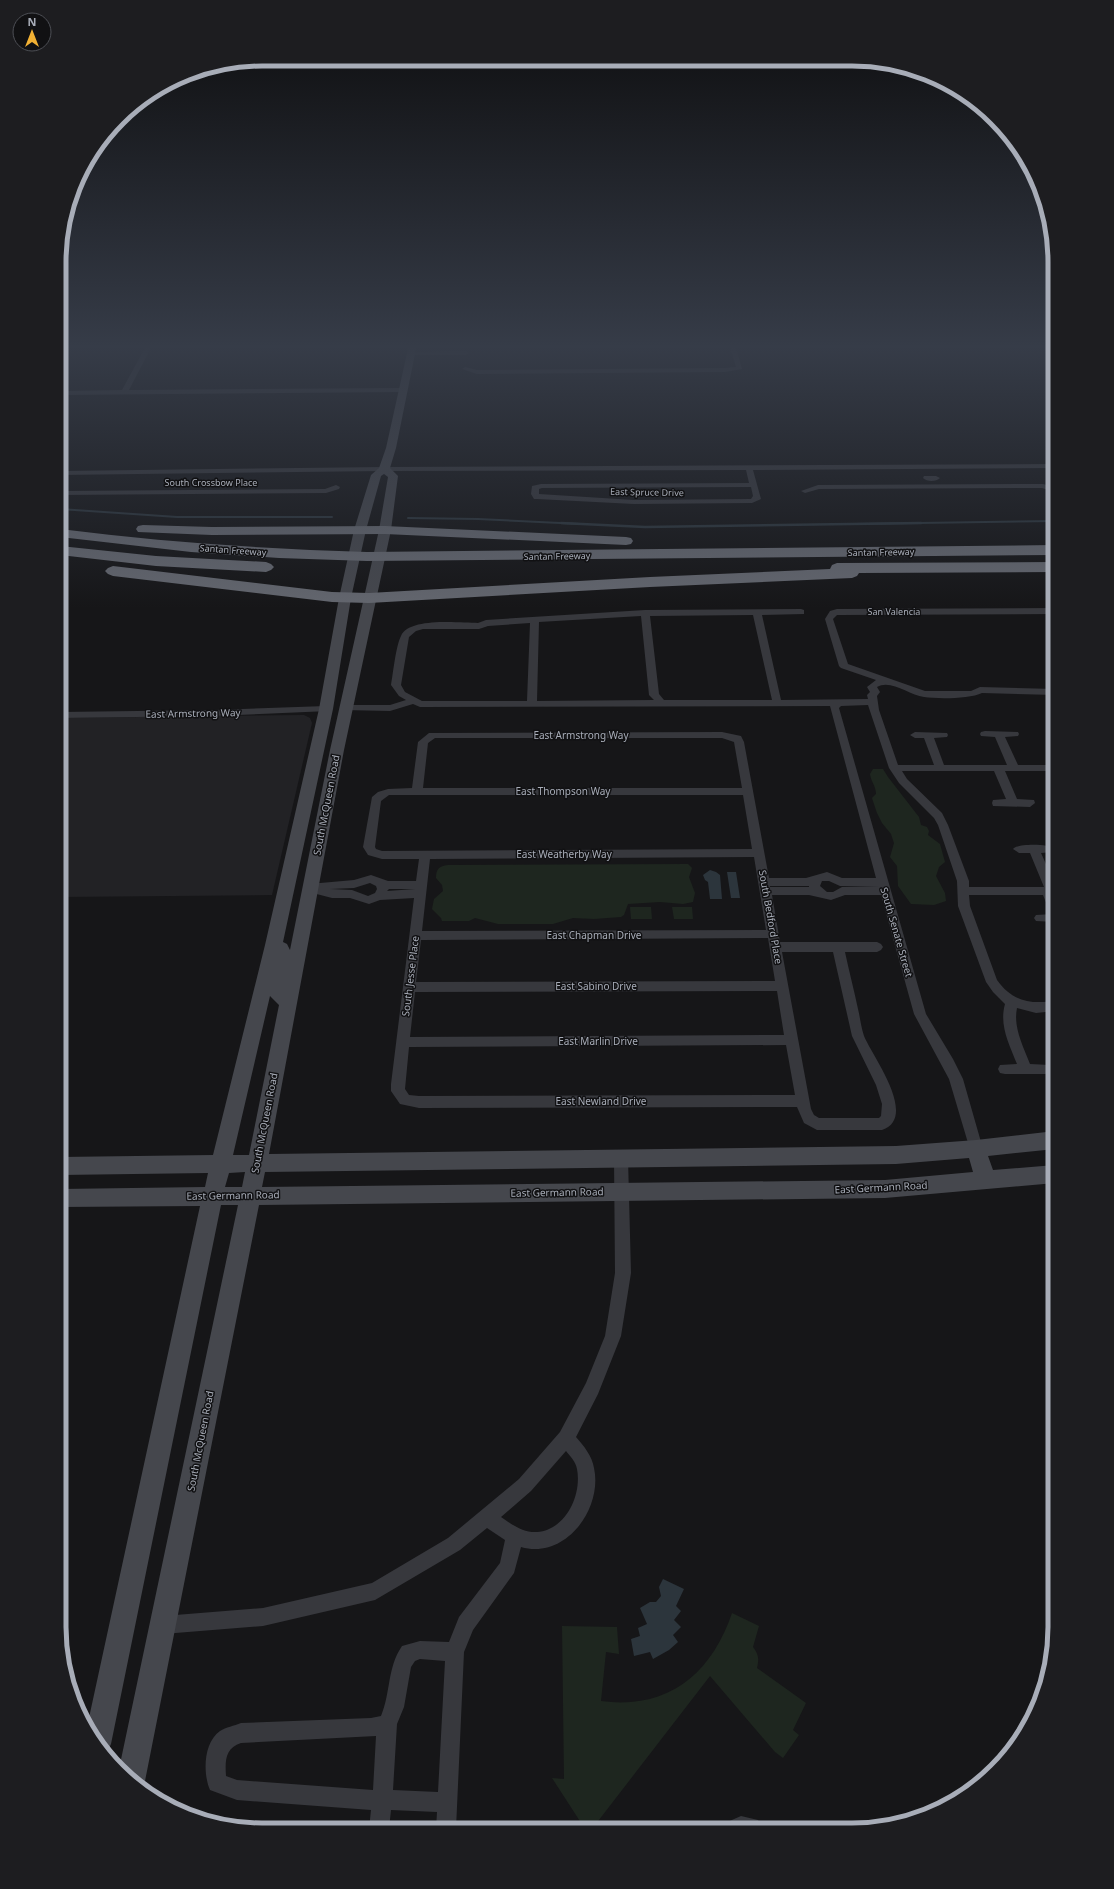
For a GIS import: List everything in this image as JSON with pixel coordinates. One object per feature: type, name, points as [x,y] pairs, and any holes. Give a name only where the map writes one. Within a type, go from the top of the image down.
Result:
[{"type":"highway","points":[[66,524],[212,531],[384,534],[807,547],[1048,550]]},
{"type":"highway","name":"Santan Freeway","points":[[66,534],[193,547],[339,556],[419,557],[1048,550]]},
{"type":"highway","name":"Santan Freeway","points":[[66,551],[200,564],[389,571],[1048,567]]},
{"type":"highway","points":[[66,564],[181,580],[370,594],[841,573],[957,571],[1015,567]]},
{"type":"main road","name":"South McQueen Road","points":[[99,1736],[220,1163],[274,945],[326,709],[346,593],[359,534],[376,475],[384,469],[394,432]]},
{"type":"main road","name":"South McQueen Road","points":[[133,1774],[257,1163],[309,888],[370,594],[384,534],[393,476],[384,469]]},
{"type":"main road","points":[[326,709],[346,708]]},
{"type":"main road","points":[[286,888],[309,888]]},
{"type":"main road","points":[[274,945],[281,949],[283,954],[277,992],[288,1003]]},
{"type":"main road","points":[[66,1166],[896,1155],[976,1149],[1048,1141]]},
{"type":"main road","points":[[976,1149],[986,1181]]},
{"type":"main road","name":"East Germann Road","points":[[66,1198],[213,1195],[885,1189],[1048,1175]]},
{"type":"street","points":[[922,466],[931,487]]},
{"type":"street","points":[[930,466],[940,486]]},
{"type":"street","points":[[66,473],[384,469],[1048,466]]},
{"type":"street","points":[[626,468],[632,486]]},
{"type":"street","points":[[626,468],[624,486],[754,485],[749,468]]},
{"type":"street","points":[[927,478],[936,478]]},
{"type":"street","name":"East Spruce Drive","points":[[624,486],[541,486],[536,488],[535,494],[537,497],[656,502],[747,501],[757,499],[754,485]]},
{"type":"street","points":[[652,486],[656,502]]},
{"type":"street","points":[[805,491],[818,487],[1043,486],[1048,488]]},
{"type":"street","name":"South Crossbow Place","points":[[66,493],[326,491],[336,487]]},
{"type":"street","name":"San Valencia","points":[[1048,611],[837,612],[832,613],[830,619],[844,666],[884,682],[924,694],[972,694],[980,690],[1048,692]]},
{"type":"street","points":[[757,612],[777,703]]},
{"type":"street","points":[[800,612],[645,613],[486,623],[479,626],[422,626],[413,629],[405,636],[396,685],[402,694],[420,704],[777,703],[836,706],[874,701],[886,687],[884,682]]},
{"type":"street","points":[[645,613],[654,695],[661,703]]},
{"type":"street","points":[[532,704],[535,620]]},
{"type":"street","points":[[346,708],[390,708],[414,701]]},
{"type":"street","points":[[874,701],[894,768],[903,781],[938,816],[943,825],[963,881],[964,906],[989,976],[997,989],[1012,1002],[1036,1008],[1048,1007]]},
{"type":"street","name":"South Senate Street","points":[[836,706],[920,1014],[928,1033],[943,1053],[952,1071],[976,1149]]},
{"type":"street","name":"East Armstrong Way","points":[[66,715],[213,713],[326,709]]},
{"type":"street","points":[[985,734],[1014,734]]},
{"type":"street","points":[[999,734],[1014,768]]},
{"type":"street","name":"East Armstrong Way","points":[[417,791],[423,744],[428,737],[439,735],[722,735],[734,737]]},
{"type":"street","points":[[915,735],[943,735]]},
{"type":"street","points":[[928,735],[940,768]]},
{"type":"street","name":"South Bedford Place","points":[[734,737],[739,742],[804,1110],[809,1118],[817,1124],[882,1124],[888,1118],[889,1104],[876,1069],[858,1036],[838,947]]},
{"type":"street","points":[[894,768],[1048,768]]},
{"type":"street","points":[[998,768],[1013,803]]},
{"type":"street","name":"East Thompson Way","points":[[370,851],[368,847],[376,800],[380,795],[388,792],[748,791]]},
{"type":"street","points":[[997,803],[1030,803]]},
{"type":"street","points":[[1019,849],[1048,849]]},
{"type":"street","points":[[1034,849],[1048,884]]},
{"type":"street","name":"East Weatherby Way","points":[[370,851],[382,855],[759,853]]},
{"type":"street","name":"South Jesse Place","points":[[401,1096],[398,1091],[398,1084],[425,854]]},
{"type":"street","points":[[765,887],[806,882],[826,876],[834,878],[840,882],[884,886]]},
{"type":"street","points":[[309,888],[354,884],[371,879],[388,885],[420,890]]},
{"type":"street","points":[[816,880],[814,886],[818,893]]},
{"type":"street","points":[[379,896],[384,889],[381,883]]},
{"type":"street","points":[[765,887],[809,891],[830,896],[838,895],[842,891],[884,886]]},
{"type":"street","points":[[309,888],[332,894],[352,894],[364,900],[374,899],[379,896],[420,890]]},
{"type":"street","points":[[963,891],[1048,891]]},
{"type":"street","points":[[1040,918],[1048,918]]},
{"type":"street","name":"East Chapman Drive","points":[[415,936],[773,934]]},
{"type":"street","points":[[776,947],[877,947]]},
{"type":"street","name":"East Sabino Drive","points":[[409,987],[783,986]]},
{"type":"street","points":[[1012,1002],[1009,1009],[1011,1027],[1026,1069]]},
{"type":"street","name":"East Marlin Drive","points":[[403,1042],[792,1040]]},
{"type":"street","points":[[1005,1069],[1045,1069]]},
{"type":"street","name":"East Newland Drive","points":[[401,1096],[410,1101],[419,1102],[802,1101]]},
{"type":"street","points":[[163,1625],[263,1616],[375,1591],[454,1544],[524,1485],[566,1438],[592,1388],[613,1336],[623,1273],[621,1228],[621,1158]]},
{"type":"street","points":[[487,1517],[501,1528],[515,1535],[525,1539],[537,1541],[553,1536],[573,1520],[582,1506],[586,1485],[586,1469],[581,1455],[566,1438]]},
{"type":"street","points":[[446,1823],[455,1652],[466,1624],[508,1567],[515,1535]]},
{"type":"street","points":[[380,1823],[388,1724],[394,1708],[402,1663],[409,1653],[420,1650],[455,1652]]},
{"type":"street","points":[[388,1724],[371,1728],[240,1734],[226,1739],[217,1750],[217,1783],[237,1790],[358,1800],[447,1802]]},
{"type":"shaded area","points":[[304,715],[310,718],[312,723],[272,895],[66,897],[66,718]]},
{"type":"shaded area","points":[[873,769],[883,769],[919,817],[921,825],[927,827],[929,831],[928,835],[940,844],[945,862],[939,867],[936,876],[945,893],[946,901],[934,905],[911,904],[898,886],[897,866],[890,857],[894,843],[891,834],[882,823],[877,813],[872,798],[876,794],[870,774]]},
{"type":"shaded area","points":[[688,864],[692,868],[689,877],[695,893],[693,902],[683,904],[660,902],[628,904],[624,915],[621,917],[594,919],[573,918],[553,924],[498,924],[475,918],[469,921],[442,921],[432,909],[434,899],[443,891],[442,885],[436,878],[437,872],[440,867],[445,865]]},
{"type":"shaded area","points":[[710,870],[720,875],[722,899],[710,899],[708,882],[705,880],[703,875]]},
{"type":"shaded area","points":[[727,872],[736,872],[740,898],[731,898]]},
{"type":"shaded area","points":[[630,907],[651,907],[652,919],[631,919]]},
{"type":"shaded area","points":[[672,907],[692,907],[693,919],[674,919]]},
{"type":"shaded area","points":[[663,1579],[684,1589],[676,1606],[681,1611],[674,1620],[681,1627],[673,1635],[678,1642],[669,1650],[653,1659],[650,1652],[634,1656],[631,1639],[640,1636],[638,1628],[647,1624],[640,1608],[650,1602],[656,1602],[661,1596],[659,1587]]},
{"type":"shaded area","points":[[732,1613],[759,1626],[753,1647],[758,1657],[757,1668],[806,1703],[793,1730],[799,1735],[783,1758],[775,1752],[710,1676],[597,1823],[581,1823],[552,1778],[564,1779],[562,1626],[617,1627],[619,1654],[606,1652],[601,1701],[625,1702],[646,1700],[666,1693],[683,1684],[699,1670],[712,1654],[723,1635]]},
{"type":"waterway","points":[[66,509],[177,517],[332,517]]},
{"type":"waterway","points":[[408,518],[478,519],[581,524]]},
{"type":"waterway","points":[[893,523],[1048,521]]},
{"type":"waterway","points":[[561,523],[645,527],[893,523]]},
{"type":"waterway","points":[[853,524],[893,523]]},
{"type":"waterway","points":[[893,523],[921,523]]}]
